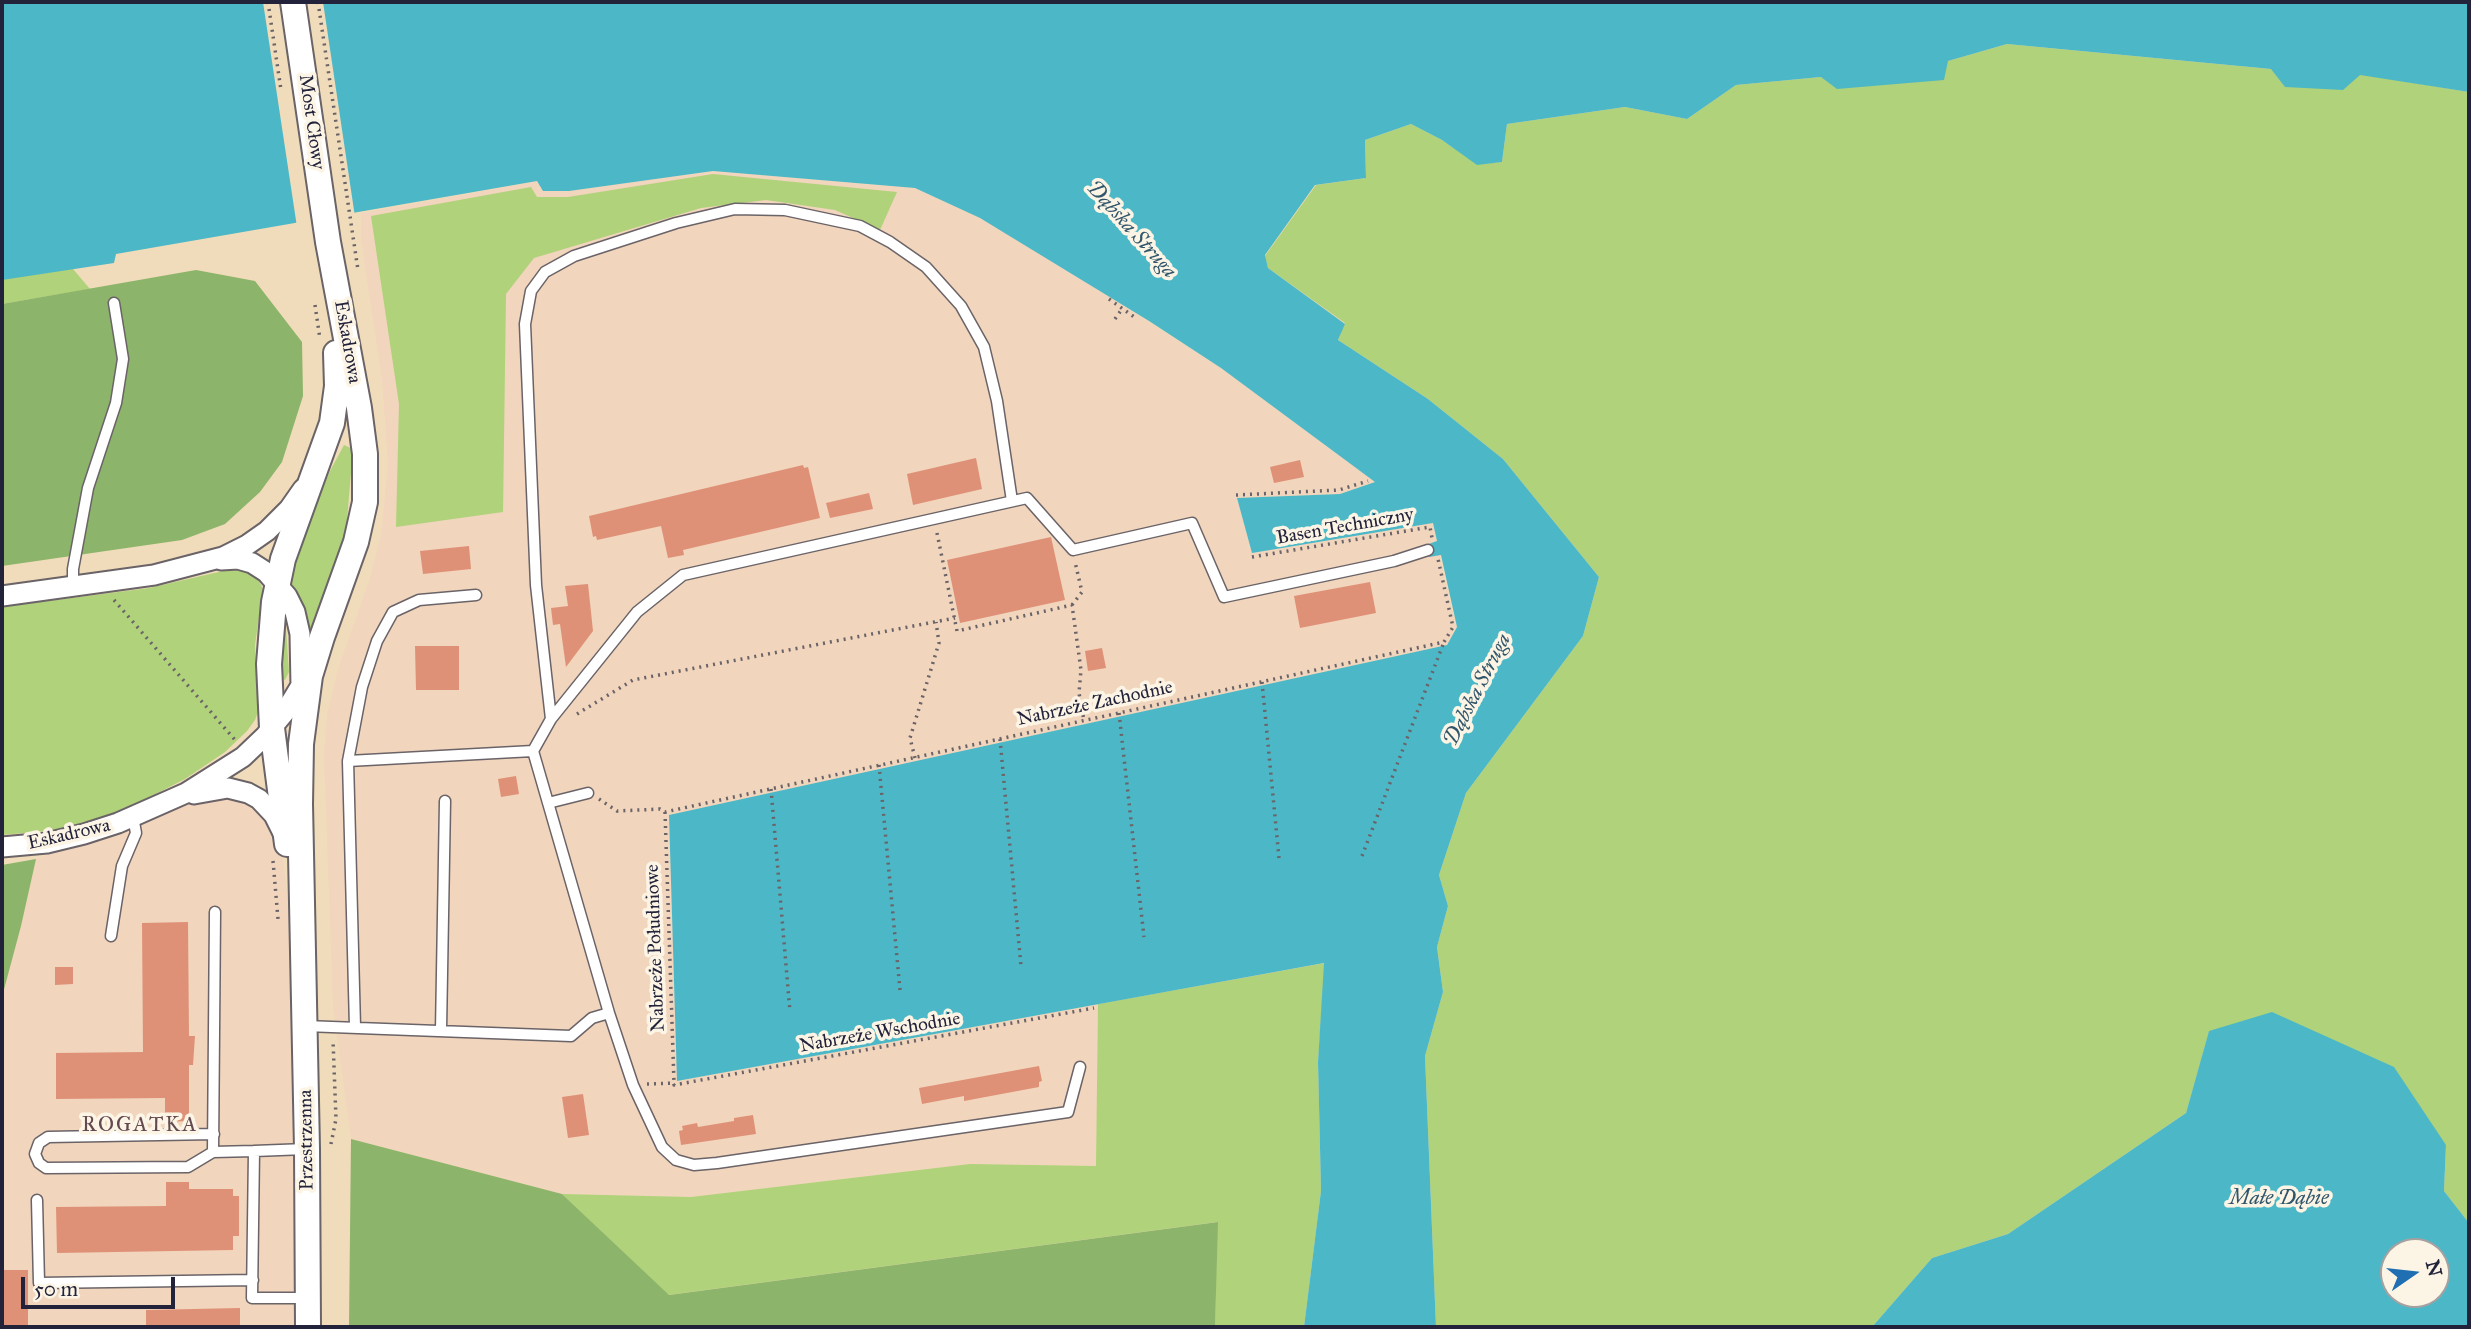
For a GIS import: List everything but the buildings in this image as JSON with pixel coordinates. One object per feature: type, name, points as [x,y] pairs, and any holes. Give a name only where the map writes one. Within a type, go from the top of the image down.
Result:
[{"type":"street","name":"Most Cłowy","points":[[293,2],[328,242]]},
{"type":"street","name":"Eskadrowa","points":[[280,850],[269,664],[278,584],[295,524],[323,455],[332,423],[337,386],[335,317],[328,242]]},
{"type":"street","name":"Eskadrowa","points":[[303,728],[310,676],[356,542],[365,502],[365,454],[359,408],[328,242]]},
{"type":"street","name":"Eskadrowa","points":[[2,596],[154,575],[209,561],[247,545],[267,531],[289,509],[323,455]]},
{"type":"street","name":"Eskadrowa","points":[[209,561],[238,559],[252,563],[278,584],[295,612],[300,634],[303,728],[300,804],[302,952]]},
{"type":"street","name":"Eskadrowa","points":[[2,847],[64,840],[133,817],[173,800],[215,776],[243,757],[272,728],[301,687],[318,650]]},
{"type":"street","name":"Eskadrowa","points":[[173,800],[208,790],[228,788],[259,799],[274,815],[302,952]]},
{"type":"street","name":"Przestrzenna","points":[[302,952],[308,1327]]},
{"type":"lane","points":[[551,719],[536,585],[525,324],[531,291],[545,272],[574,256],[676,223],[735,209],[785,210],[860,226],[890,242],[926,267],[961,306],[984,347],[997,401],[1012,501]]},
{"type":"lane","points":[[73,587],[88,488],[116,403],[123,359],[114,303]]},
{"type":"lane","points":[[1080,1067],[1068,1112],[694,1165],[676,1160],[662,1147],[633,1085],[609,1013],[533,751],[551,719],[637,612],[683,575],[1027,498],[1073,550],[1192,523],[1224,597],[1394,561],[1430,545]]},
{"type":"lane","points":[[355,1027],[348,761],[362,687],[377,641],[393,612],[419,600],[476,595]]},
{"type":"lane","points":[[348,761],[533,751]]},
{"type":"lane","points":[[548,803],[588,793]]},
{"type":"lane","points":[[441,1030],[445,802]]},
{"type":"lane","points":[[111,936],[122,866],[136,833],[133,817]]},
{"type":"lane","points":[[213,1152],[215,912]]},
{"type":"lane","points":[[305,1026],[572,1036],[592,1018],[609,1013]]},
{"type":"lane","points":[[214,1134],[48,1137],[39,1143],[35,1154],[39,1163],[46,1168],[188,1167],[213,1152],[307,1149]]},
{"type":"lane","points":[[254,1151],[252,1298],[308,1298]]},
{"type":"lane","points":[[37,1200],[38,1283],[253,1280]]},
{"type":"path","points":[[318,2],[354,240]]},
{"type":"path","points":[[1109,299],[1137,319]]},
{"type":"path","points":[[314,301],[321,342]]},
{"type":"path","points":[[1115,319],[1122,309]]},
{"type":"path","points":[[1236,495],[1339,490],[1368,481]]},
{"type":"path","points":[[933,518],[957,631],[1072,605],[1082,592],[1073,550]]},
{"type":"path","name":"Basen Techniczny","points":[[1252,556],[1430,527],[1430,545]]},
{"type":"path","points":[[1362,856],[1444,642],[1453,627],[1437,557]]},
{"type":"path","points":[[99,583],[232,736]]},
{"type":"path","points":[[1072,605],[1081,670],[1079,694],[1084,721]]},
{"type":"path","points":[[551,719],[572,716],[633,680],[955,618]]},
{"type":"path","points":[[915,758],[910,738],[939,643],[936,622]]},
{"type":"path","name":"Nabrzeże Zachodnie","points":[[588,793],[617,811],[660,809],[666,812],[1444,642]]},
{"type":"path","points":[[1262,682],[1279,858]]},
{"type":"path","points":[[1119,713],[1144,937]]},
{"type":"path","points":[[1000,739],[1021,966]]},
{"type":"path","points":[[879,765],[900,989]]},
{"type":"path","points":[[771,789],[790,1012]]},
{"type":"path","name":"Nabrzeże Południowe","points":[[666,812],[674,1083]]},
{"type":"path","points":[[278,919],[280,850]]},
{"type":"path","name":"Nabrzeże Wschodnie","points":[[633,1085],[674,1085],[1094,1008]]},
{"type":"shaded area","points":[[713,171],[915,188],[980,218],[1037,251],[1221,368],[1375,482],[1340,494],[1237,498],[1252,553],[1432,523],[1456,626],[1447,645],[669,816],[678,1081],[1098,1004],[1096,1166],[969,1164],[691,1197],[562,1194],[351,1139],[333,1007],[324,756],[327,715],[338,669],[369,581],[381,536],[388,464],[382,380],[361,240],[361,213],[537,181],[569,191]]},
{"type":"shaded area","points":[[224,793],[250,800],[279,837],[285,875],[298,1000],[296,1327],[2,1327],[2,997],[36,859],[191,800]]},
{"type":"green space","points":[[2007,44],[2271,69],[2360,74],[2469,92],[2469,1223],[2444,1191],[2446,1145],[2209,1032],[2186,1113],[2008,1234],[1932,1258],[1872,1327],[1436,1327],[1425,1056],[1443,992],[1437,947],[1448,906],[1439,875],[1466,793],[1583,636],[1599,577],[1503,459],[1428,399],[1338,340],[1345,323],[1268,268],[1265,256],[1316,185],[1366,178],[1365,140],[1411,124],[1442,140],[1477,164],[1502,162],[1507,124],[1625,107],[1687,119],[1736,85],[1948,61]]},
{"type":"green space","points":[[713,174],[897,192],[880,230],[835,210],[766,200],[701,208],[534,258],[506,294],[503,512],[396,527],[399,404],[371,216],[531,187],[537,197],[568,197]]},
{"type":"green space","points":[[62,256],[90,289],[2,304],[2,263]]},
{"type":"green space","points":[[196,270],[255,281],[302,342],[303,396],[282,462],[260,492],[225,524],[182,540],[2,566],[2,304]]},
{"type":"green space","points":[[344,445],[353,449],[343,544],[313,630],[309,630],[302,601],[289,581],[307,526]]},
{"type":"green space","points":[[242,570],[257,577],[263,589],[255,645],[258,712],[247,731],[225,752],[185,779],[122,811],[58,830],[2,835],[2,607],[149,588],[223,571]]},
{"type":"green space","points":[[285,614],[289,672],[285,680],[281,679],[279,665]]},
{"type":"green space","points":[[36,859],[21,926],[2,997],[2,865]]},
{"type":"green space","points":[[1325,963],[1318,1062],[1321,1191],[1304,1327],[1215,1327],[1217,1222],[668,1295],[562,1194],[691,1197],[970,1164],[1096,1166],[1098,1004]]},
{"type":"green space","points":[[351,1139],[562,1194],[669,1295],[1218,1222],[1215,1327],[349,1327]]},
{"type":"water","name":"Dąbska Struga","points":[[2,2],[2469,2],[2469,92],[2360,75],[2343,90],[2285,87],[2271,69],[2007,44],[1948,61],[1944,80],[1837,89],[1821,77],[1736,85],[1687,119],[1625,107],[1507,124],[1502,162],[1477,165],[1442,140],[1411,124],[1365,140],[1366,178],[1315,185],[1265,255],[1268,268],[1345,324],[1338,340],[1428,399],[1503,459],[1599,577],[1583,636],[1466,793],[1439,875],[1448,906],[1437,947],[1443,992],[1425,1056],[1436,1327],[1304,1327],[1321,1191],[1318,1062],[1324,963],[677,1081],[669,815],[1447,645],[1457,627],[1441,555],[1429,557],[1426,545],[1437,541],[1433,523],[1252,553],[1237,498],[1340,494],[1375,482],[1221,368],[1149,321],[980,218],[915,188],[713,171],[569,191],[543,191],[537,181],[116,254],[114,263],[2,280]]},
{"type":"water","name":"Małe Dąbie","points":[[2272,1012],[2394,1067],[2446,1145],[2444,1191],[2469,1223],[2469,1327],[1872,1327],[1932,1258],[2008,1234],[2186,1113],[2209,1031]]},
{"type":"pier","points":[[263,2],[323,2],[355,217],[297,227]]},
{"type":"district","name":"ROGATKA","points":[[140,1126]]}]
